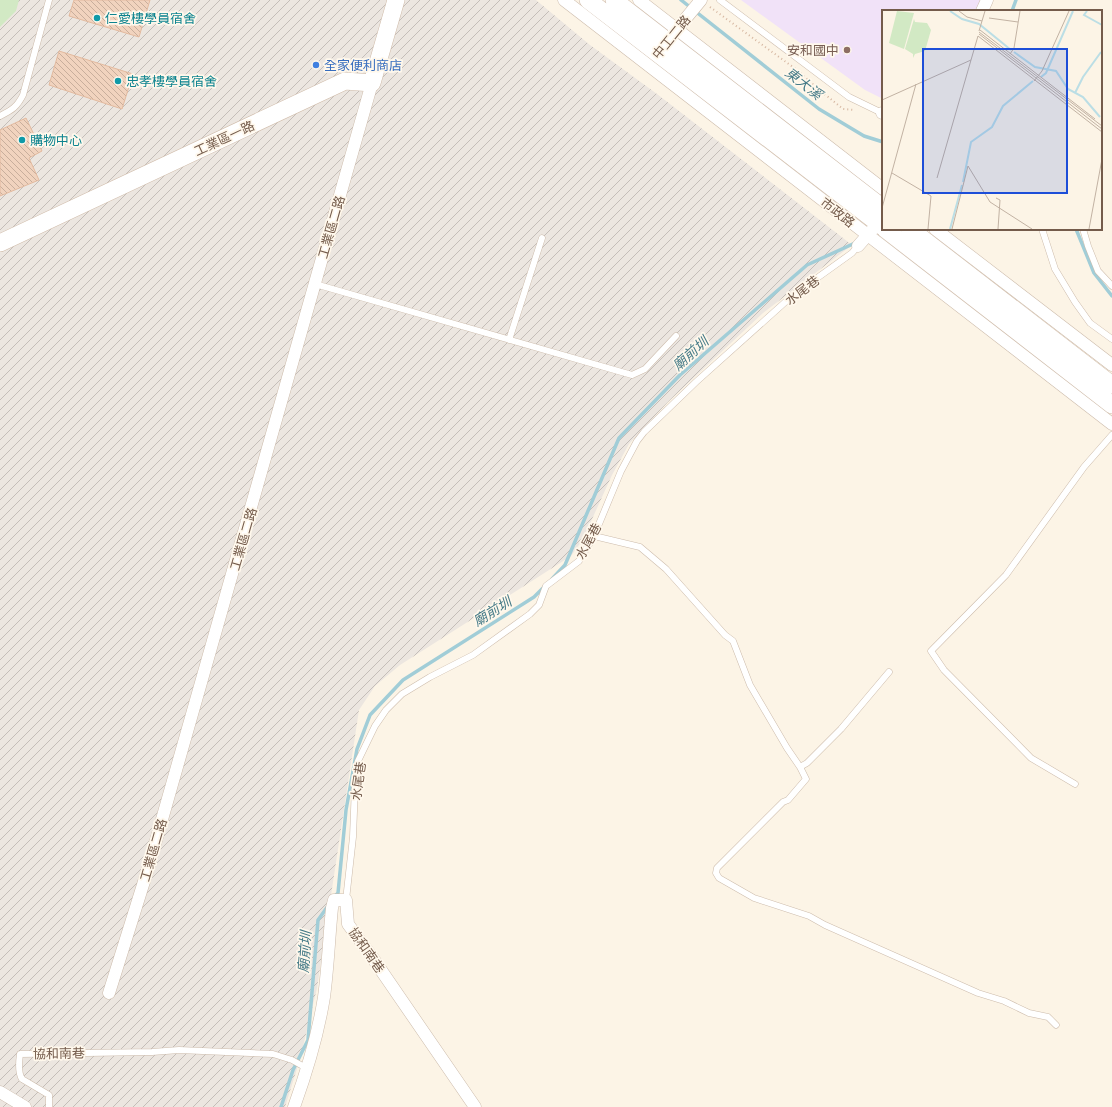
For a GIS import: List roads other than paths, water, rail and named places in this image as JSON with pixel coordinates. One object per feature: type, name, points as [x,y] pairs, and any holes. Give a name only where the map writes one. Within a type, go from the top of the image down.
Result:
[{"type":"street","points":[[372,83],[396,0]]},
{"type":"street","name":"市政路","points":[[564,0],[658,53],[882,188]]},
{"type":"street","name":"市政路","points":[[588,0],[880,223]]},
{"type":"street","name":"市政路","points":[[614,0],[658,53]]},
{"type":"street","name":"市政路","points":[[638,0],[658,53]]},
{"type":"street","name":"中工二路","points":[[658,53],[701,0]]},
{"type":"street","points":[[982,10],[987,0]]},
{"type":"street","name":"工業區一路","points":[[0,243],[345,82],[372,83]]},
{"type":"street","name":"工業區二路","points":[[109,993],[147,872],[372,83]]},
{"type":"street","name":"水尾巷","points":[[858,246],[880,223]]},
{"type":"street","name":"市政路","points":[[888,230],[1112,424]]},
{"type":"street","name":"市政路","points":[[889,230],[1112,405]]},
{"type":"street","points":[[911,230],[1112,385]]},
{"type":"street","points":[[936,230],[1112,365]]},
{"type":"street","name":"協和南巷","points":[[294,1107],[314,1048],[324,997],[334,900],[346,900],[348,924],[372,956],[474,1107]]},
{"type":"street","points":[[0,1092],[26,1107]]},
{"type":"lane","points":[[0,116],[18,105],[23,95],[48,0]]},
{"type":"lane","points":[[720,0],[849,97],[882,113]]},
{"type":"lane","points":[[1042,230],[1055,270],[1075,302],[1090,323],[1112,339]]},
{"type":"lane","points":[[1084,230],[1088,246],[1098,271],[1112,286]]},
{"type":"lane","points":[[509,340],[542,238]]},
{"type":"lane","name":"水尾巷","points":[[346,900],[353,837],[355,785],[358,761],[375,726],[386,710],[402,694],[430,677],[473,655],[530,614],[539,605],[546,586],[578,561],[594,536],[620,471],[637,441],[644,432],[696,382],[792,296],[852,253],[858,246]]},
{"type":"lane","points":[[315,284],[632,375],[645,369],[676,336]]},
{"type":"lane","points":[[1075,784],[1031,758],[944,670],[931,651],[1006,575],[1084,467],[1112,435]]},
{"type":"lane","points":[[594,536],[640,547],[666,569],[725,635],[733,641],[750,685],[806,779],[788,800],[783,802],[726,858],[718,868],[716,874],[719,878],[754,898],[809,916],[825,926],[978,993],[1004,1001],[1029,1013],[1048,1017],[1056,1024]]},
{"type":"lane","points":[[800,767],[808,762],[841,729],[889,672]]},
{"type":"lane","name":"協和南巷","points":[[49,1107],[49,1095],[22,1079],[20,1076],[20,1054],[152,1052],[179,1050],[273,1054],[292,1060],[308,1069]]},
{"type":"waterway","name":"東大溪","points":[[681,0],[819,109],[864,136],[882,142]]},
{"type":"waterway","name":"廟前圳","points":[[1012,10],[1016,0]]},
{"type":"waterway","name":"東大溪","points":[[1076,230],[1094,273],[1112,296]]},
{"type":"waterway","name":"廟前圳","points":[[552,579],[565,565],[619,438],[680,375],[807,265],[855,243]]},
{"type":"waterway","name":"廟前圳","points":[[334,897],[338,893],[346,810],[357,749],[370,715],[403,680],[534,597],[545,586]]},
{"type":"waterway","name":"廟前圳","points":[[281,1107],[293,1070],[308,1040],[318,920],[328,906]]},
{"type":"place","name":"仁愛樓學員宿舍","points":[[97,18]]},
{"type":"place","name":"安和國中","points":[[847,50]]},
{"type":"place","name":"全家便利商店","points":[[316,65]]},
{"type":"place","name":"忠孝樓學員宿舍","points":[[118,81]]},
{"type":"place","name":"購物中心","points":[[22,140]]}]
